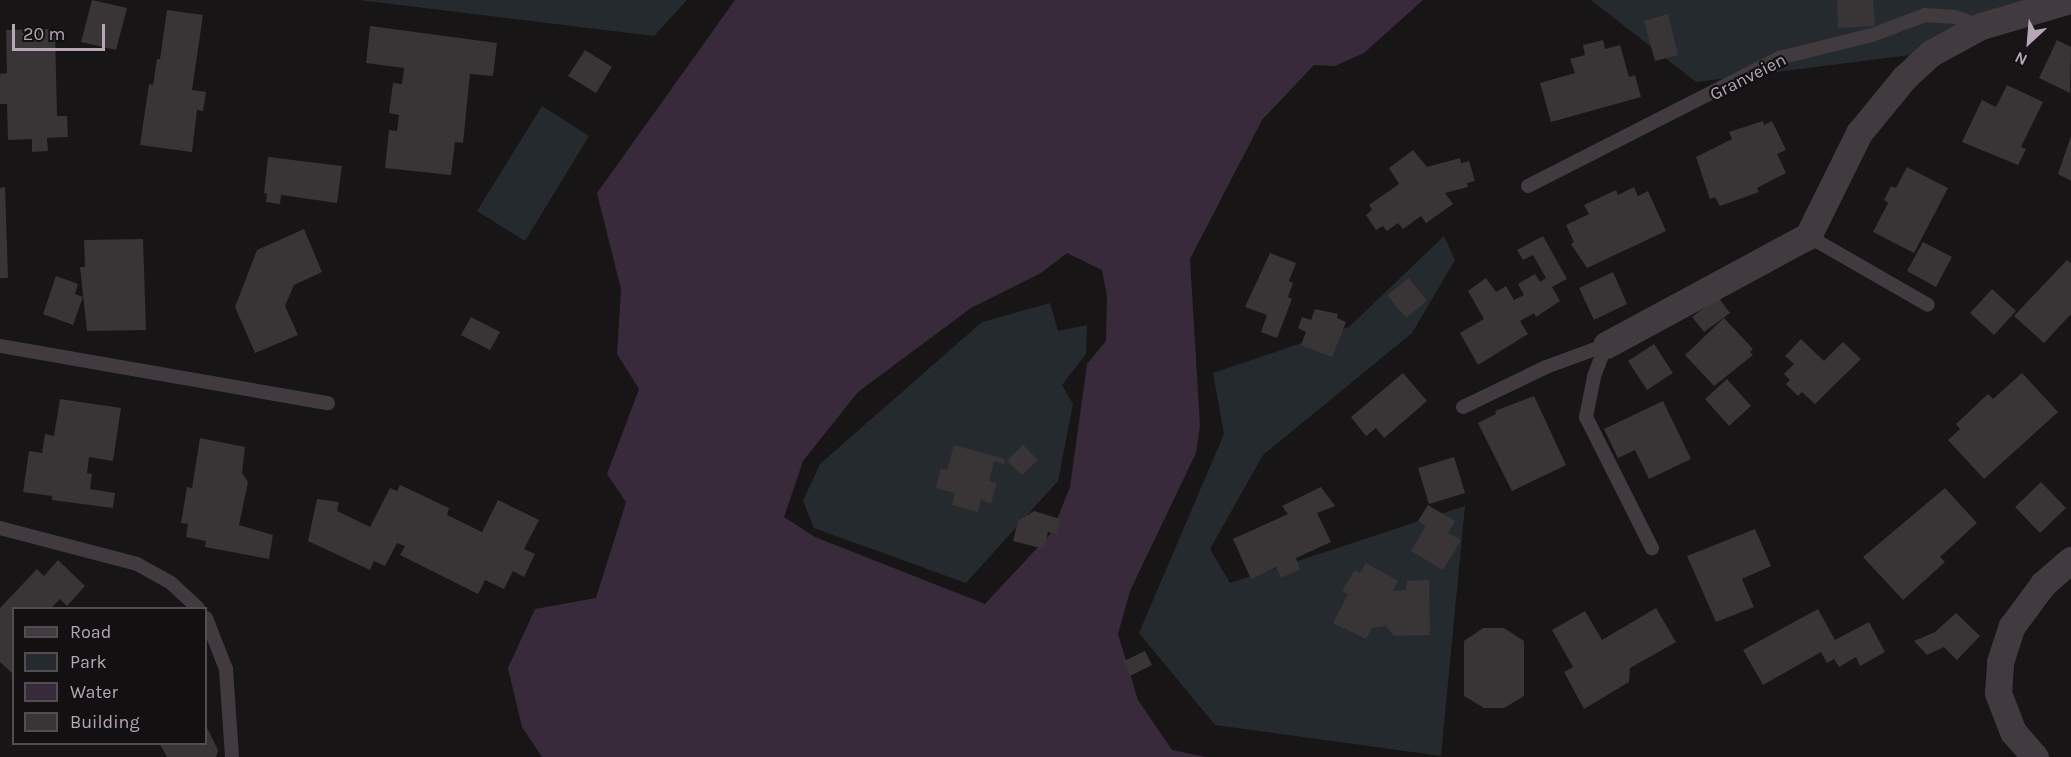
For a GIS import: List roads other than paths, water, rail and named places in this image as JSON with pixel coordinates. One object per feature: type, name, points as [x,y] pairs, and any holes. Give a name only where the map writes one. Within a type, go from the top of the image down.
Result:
[{"type":"street","points":[[1606,345],[1808,236],[1866,124],[1904,78],[1931,53],[1981,26],[2070,0]]},
{"type":"street","points":[[2035,757],[2013,732],[1998,693],[2000,662],[2012,626],[2043,584],[2071,560]]},
{"type":"lane","name":"Granveien","points":[[1528,186],[1779,58],[1872,35],[1925,15],[1955,17],[1981,26]]},
{"type":"lane","points":[[1808,236],[1928,305]]},
{"type":"lane","points":[[1463,407],[1546,367],[1606,345]]},
{"type":"lane","points":[[1606,345],[1594,377],[1586,417],[1652,548]]},
{"type":"lane","points":[[0,346],[328,403]]},
{"type":"lane","points":[[0,528],[137,564],[171,583],[196,607]]},
{"type":"lane","points":[[207,621],[226,669],[232,757]]},
{"type":"water","points":[[735,0],[1423,0],[1364,53],[1335,66],[1314,65],[1262,120],[1190,259],[1200,426],[1196,453],[1130,591],[1118,634],[1138,700],[1172,750],[1206,757],[542,757],[522,727],[508,668],[535,609],[596,598],[626,502],[607,474],[639,389],[617,354],[621,289],[597,193]],"holes":[[[1067,253],[1102,270],[1107,296],[1106,341],[1087,364],[1070,487],[1052,532],[985,604],[815,537],[784,517],[803,461],[858,392],[971,308],[1041,273]]]}]
